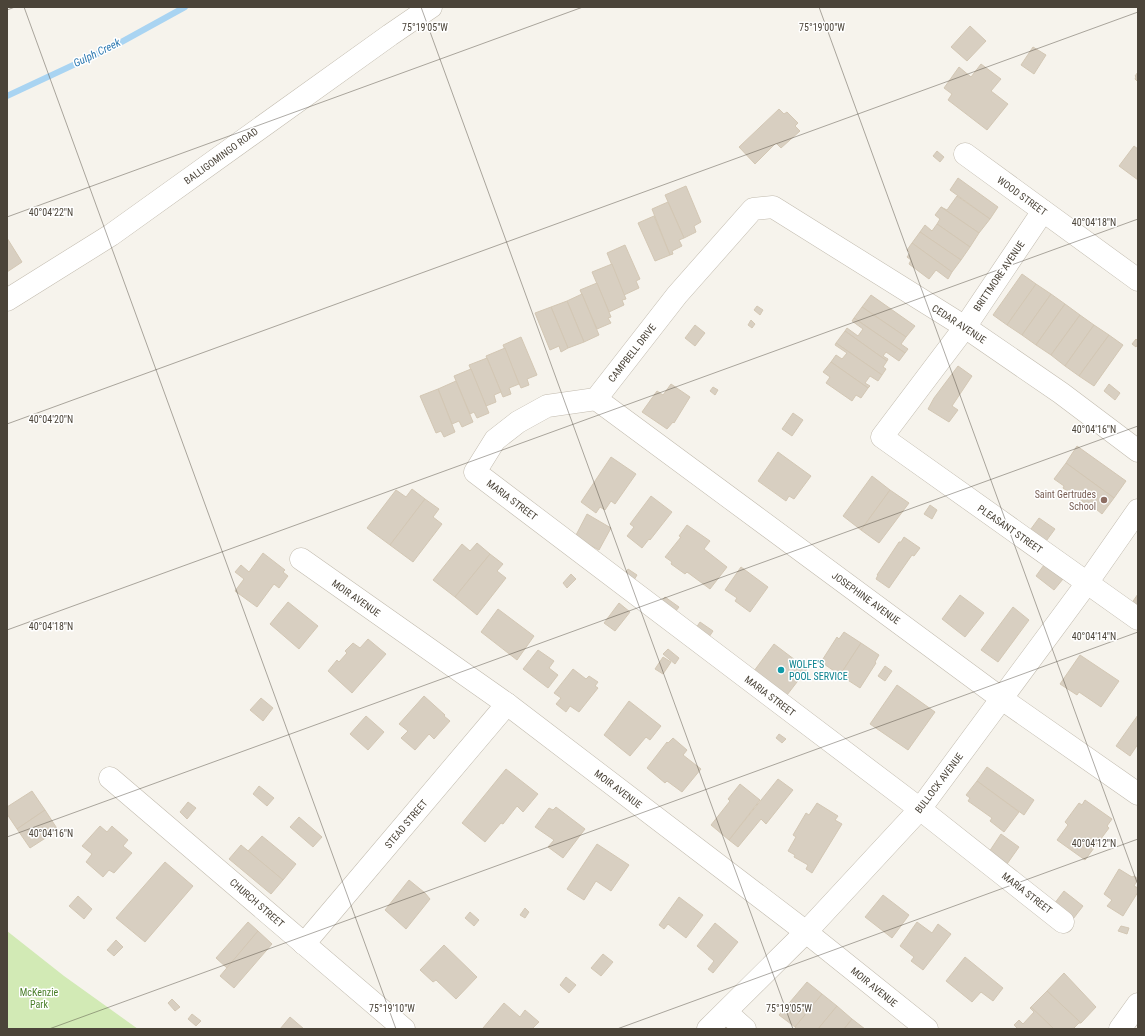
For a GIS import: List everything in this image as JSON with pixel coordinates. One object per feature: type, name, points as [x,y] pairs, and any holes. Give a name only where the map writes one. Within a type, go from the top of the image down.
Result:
[{"type":"street","name":"BALLIGOMINGO ROAD","points":[[7,300],[111,235],[390,35],[432,7]]},
{"type":"street","name":"WOOD STREET","points":[[965,154],[1138,280]]},
{"type":"street","name":"CEDAR AVENUE","points":[[773,207],[965,327],[1061,393],[1138,451]]},
{"type":"street","name":"CAMPBELL DRIVE","points":[[596,399],[677,295],[753,209],[773,207]]},
{"type":"street","name":"BRITTMORE AVENUE","points":[[882,437],[965,327],[1043,211]]},
{"type":"street","name":"MARIA STREET","points":[[596,399],[547,406],[518,422],[495,440],[475,472],[920,809],[1064,922]]},
{"type":"street","name":"JOSEPHINE AVENUE","points":[[596,399],[1002,699],[1138,794]]},
{"type":"street","name":"PLEASANT STREET","points":[[882,437],[1138,619]]},
{"type":"street","name":"BULLOCK AVENUE","points":[[708,1029],[806,932],[920,809],[1087,583],[1138,510]]},
{"type":"street","name":"MOIR AVENUE","points":[[301,559],[507,704],[806,932],[927,1029]]},
{"type":"street","name":"STEAD STREET","points":[[304,944],[507,704]]},
{"type":"street","name":"CHURCH STREET","points":[[110,778],[404,1029]]},
{"type":"street","points":[[1120,1029],[1138,1004]]},
{"type":"street","points":[[726,1012],[745,1029]]},
{"type":"green space","name":"McKenzie Park","points":[[7,931],[64,976],[138,1029],[7,1029]]},
{"type":"building","points":[[970,26],[986,41],[967,61],[951,47]]},
{"type":"building","points":[[1033,47],[1046,55],[1034,74],[1021,65]]},
{"type":"building","points":[[981,64],[1001,79],[991,91],[1008,104],[987,130],[948,100],[952,94],[944,88],[959,67],[971,77]]},
{"type":"building","points":[[1138,72],[1138,82],[1135,79],[1135,76]]},
{"type":"building","points":[[779,109],[784,114],[787,112],[798,123],[795,126],[800,131],[781,148],[776,143],[755,164],[739,147]]},
{"type":"building","points":[[1134,146],[1138,149],[1138,180],[1119,166]]},
{"type":"building","points":[[937,151],[944,157],[940,162],[933,156]]},
{"type":"building","points":[[958,178],[998,207],[990,219],[950,190]]},
{"type":"building","points":[[686,186],[701,222],[694,226],[696,232],[684,238],[665,195]]},
{"type":"building","points":[[957,196],[990,219],[979,233],[941,207],[947,210]]},
{"type":"building","points":[[668,202],[684,238],[679,240],[682,246],[672,251],[673,254],[670,255],[652,209]]},
{"type":"building","points":[[941,207],[979,233],[970,247],[937,224],[940,219],[935,215]]},
{"type":"building","points":[[654,216],[670,255],[655,261],[638,223]]},
{"type":"building","points":[[937,224],[970,247],[961,260],[920,232],[925,225],[932,231]]},
{"type":"building","points":[[920,232],[961,260],[952,272],[912,243]]},
{"type":"building","points":[[7,238],[22,262],[7,272]]},
{"type":"building","points":[[912,243],[952,272],[948,279],[936,270],[929,279],[909,264],[911,260],[907,257],[910,253],[907,250]]},
{"type":"building","points":[[625,245],[640,279],[636,281],[639,288],[624,295],[607,253]]},
{"type":"building","points":[[612,264],[626,299],[622,300],[624,305],[609,312],[592,272]]},
{"type":"building","points":[[1022,274],[1036,284],[1007,325],[993,315]]},
{"type":"building","points":[[597,283],[611,317],[608,318],[611,323],[597,329],[580,290]]},
{"type":"building","points":[[1036,284],[1051,294],[1022,335],[1007,325]]},
{"type":"building","points":[[582,294],[599,335],[584,342],[567,301]]},
{"type":"building","points":[[1051,294],[1065,304],[1036,345],[1022,335]]},
{"type":"building","points":[[871,295],[915,326],[906,337],[862,307]]},
{"type":"building","points":[[567,301],[584,342],[568,348],[551,307]]},
{"type":"building","points":[[1065,304],[1080,315],[1051,355],[1036,345]]},
{"type":"building","points":[[757,306],[763,310],[760,315],[754,310]]},
{"type":"building","points":[[551,307],[568,348],[561,352],[559,346],[550,350],[535,313]]},
{"type":"building","points":[[862,307],[906,337],[901,344],[908,349],[905,353],[854,318]]},
{"type":"building","points":[[1080,315],[1094,325],[1065,366],[1051,355]]},
{"type":"building","points":[[854,318],[905,353],[899,361],[886,352],[883,356],[888,359],[887,361],[845,331],[847,328],[858,336],[863,329],[852,321]]},
{"type":"building","points":[[751,320],[755,324],[752,328],[748,325]]},
{"type":"building","points":[[695,325],[705,333],[695,346],[685,338]]},
{"type":"building","points":[[1094,325],[1109,335],[1079,376],[1065,366]]},
{"type":"building","points":[[845,331],[887,361],[883,367],[886,369],[882,375],[836,343]]},
{"type":"building","points":[[1109,335],[1123,345],[1094,386],[1079,376]]},
{"type":"building","points":[[521,337],[537,375],[527,379],[529,385],[521,388],[503,345]]},
{"type":"building","points":[[1136,339],[1138,344],[1136,347],[1132,344]]},
{"type":"building","points":[[836,343],[882,375],[878,381],[870,376],[865,383],[870,386],[868,388],[831,362],[836,355],[842,359],[847,353],[835,345]]},
{"type":"building","points":[[505,348],[519,384],[509,388],[511,394],[503,397],[486,356]]},
{"type":"building","points":[[487,358],[501,392],[494,395],[496,402],[486,406],[469,365]]},
{"type":"building","points":[[831,362],[868,388],[861,398],[856,395],[852,401],[826,383],[830,377],[823,372]]},
{"type":"building","points":[[958,366],[972,376],[952,406],[958,410],[949,422],[928,409],[934,398]]},
{"type":"building","points":[[471,369],[489,413],[477,418],[474,412],[470,414],[454,376]]},
{"type":"building","points":[[456,381],[473,422],[462,427],[459,421],[452,424],[438,389]]},
{"type":"building","points":[[671,384],[690,397],[674,423],[673,422],[667,429],[642,412],[657,391],[663,395]]},
{"type":"building","points":[[1109,384],[1120,393],[1115,400],[1104,391]]},
{"type":"building","points":[[713,387],[718,390],[715,395],[710,391]]},
{"type":"building","points":[[438,389],[455,432],[444,437],[441,431],[436,433],[420,396]]},
{"type":"building","points":[[793,413],[803,420],[792,436],[782,429]]},
{"type":"building","points":[[1077,446],[1126,481],[1114,498],[1066,463]]},
{"type":"building","points":[[778,452],[811,476],[794,499],[789,496],[786,501],[758,481]]},
{"type":"building","points":[[611,457],[636,474],[615,504],[611,501],[605,510],[600,507],[596,513],[581,502]]},
{"type":"building","points":[[1066,463],[1114,498],[1102,514],[1063,488],[1064,486],[1054,479]]},
{"type":"building","points":[[872,476],[890,490],[861,530],[843,516]]},
{"type":"building","points":[[412,489],[425,499],[390,545],[367,528],[396,490],[406,497]]},
{"type":"building","points":[[890,490],[909,503],[879,543],[861,530]]},
{"type":"building","points":[[651,496],[672,512],[642,548],[627,536],[634,527],[630,524]]},
{"type":"building","points":[[425,499],[439,509],[433,517],[442,524],[413,562],[390,545]]},
{"type":"building","points":[[930,505],[937,510],[932,519],[924,514]]},
{"type":"building","points":[[587,514],[611,528],[599,550],[575,537]]},
{"type":"building","points":[[1039,518],[1055,529],[1044,544],[1028,533]]},
{"type":"building","points":[[687,525],[710,541],[704,549],[727,567],[710,589],[687,572],[685,574],[671,564],[672,562],[665,557],[681,537],[679,536]]},
{"type":"building","points":[[904,537],[920,548],[914,556],[912,555],[889,588],[876,579],[877,575]]},
{"type":"building","points":[[477,543],[490,554],[455,597],[433,580],[462,544],[470,551]]},
{"type":"building","points":[[263,553],[285,570],[283,572],[288,576],[279,588],[274,584],[257,607],[235,591],[244,579],[235,572],[241,565],[249,572]]},
{"type":"building","points":[[490,554],[503,564],[497,571],[506,578],[477,615],[455,597]]},
{"type":"building","points":[[1044,565],[1063,579],[1054,590],[1036,576]]},
{"type":"building","points":[[741,567],[768,587],[750,612],[735,601],[737,598],[725,590]]},
{"type":"building","points":[[628,569],[637,575],[631,585],[621,579]]},
{"type":"building","points":[[571,574],[576,579],[567,588],[563,583]]},
{"type":"building","points":[[1138,594],[1138,609],[1131,604]]},
{"type":"building","points":[[960,595],[984,613],[965,637],[942,619]]},
{"type":"building","points":[[665,597],[679,607],[672,616],[658,606]]},
{"type":"building","points":[[288,602],[318,626],[299,649],[270,624]]},
{"type":"building","points":[[619,603],[630,612],[615,631],[604,623]]},
{"type":"building","points":[[1013,607],[1029,620],[998,662],[981,650]]},
{"type":"building","points":[[498,609],[534,636],[517,660],[481,632]]},
{"type":"building","points":[[700,622],[713,631],[709,637],[696,628]]},
{"type":"building","points":[[844,632],[861,643],[840,675],[821,662],[837,637],[839,639]]},
{"type":"building","points":[[368,639],[386,654],[352,693],[328,671],[337,660],[339,662],[347,653],[345,651],[353,643],[360,648]]},
{"type":"building","points":[[861,643],[879,655],[875,662],[876,663],[860,688],[840,675]]},
{"type":"building","name":"WOLFE'S POOL SERVICE","points":[[774,644],[807,669],[787,695],[754,671]]},
{"type":"building","points":[[668,649],[679,658],[675,664],[663,654]]},
{"type":"building","points":[[538,650],[554,661],[549,668],[558,675],[548,688],[523,669]]},
{"type":"building","points":[[1080,655],[1119,681],[1101,707],[1079,692],[1077,695],[1060,684]]},
{"type":"building","points":[[663,657],[671,662],[663,674],[655,669]]},
{"type":"building","points":[[885,666],[892,671],[885,681],[878,676]]},
{"type":"building","points":[[573,669],[586,679],[589,676],[598,682],[595,686],[598,688],[579,712],[570,706],[566,712],[556,704],[561,698],[554,693]]},
{"type":"building","points":[[897,685],[935,712],[908,750],[870,724]]},
{"type":"building","points":[[424,696],[450,721],[434,739],[429,734],[415,750],[401,738],[408,731],[399,724]]},
{"type":"building","points":[[261,698],[273,708],[263,721],[250,710]]},
{"type":"building","points":[[629,701],[661,726],[650,740],[646,737],[630,756],[604,735]]},
{"type":"building","points":[[1138,715],[1138,744],[1130,756],[1116,746]]},
{"type":"building","points":[[366,716],[384,732],[368,750],[350,734]]},
{"type":"building","points":[[779,734],[786,739],[782,743],[776,738]]},
{"type":"building","points":[[673,738],[687,750],[683,755],[701,769],[682,792],[667,781],[665,783],[647,768],[667,742],[668,743]]},
{"type":"building","points":[[987,767],[1034,800],[1024,815],[977,781]]},
{"type":"building","points":[[506,769],[538,794],[523,812],[517,806],[503,824],[501,823],[485,842],[462,823]]},
{"type":"building","points":[[778,779],[793,790],[766,824],[761,819],[738,847],[729,840]]},
{"type":"building","points":[[977,781],[1019,812],[1004,832],[990,821],[992,818],[968,801],[970,798],[966,795]]},
{"type":"building","points":[[740,784],[760,800],[729,840],[711,825],[730,801],[728,799]]},
{"type":"building","points":[[259,786],[274,798],[267,806],[253,794]]},
{"type":"building","points":[[32,791],[45,810],[17,829],[7,814],[7,807]]},
{"type":"building","points":[[1085,800],[1112,819],[1107,826],[1109,828],[1085,860],[1057,840],[1068,825],[1065,822],[1079,803],[1082,805]]},
{"type":"building","points":[[188,802],[196,808],[187,819],[180,812]]},
{"type":"building","points":[[817,803],[838,816],[835,820],[842,824],[812,873],[806,869],[808,865],[794,857],[795,855],[788,851],[796,837],[793,835],[806,813],[809,815]]},
{"type":"building","points":[[556,807],[585,829],[563,858],[548,847],[554,840],[535,827],[549,808],[553,810]]},
{"type":"building","points":[[45,810],[58,830],[30,848],[17,829]]},
{"type":"building","points":[[299,817],[322,837],[313,847],[290,827]]},
{"type":"building","points":[[100,826],[107,832],[112,826],[128,840],[123,846],[132,853],[114,873],[109,870],[103,877],[86,862],[92,854],[82,846]]},
{"type":"building","points":[[1001,834],[1019,847],[1007,864],[989,852]]},
{"type":"building","points":[[262,836],[296,864],[283,880],[248,851]]},
{"type":"building","points":[[597,844],[629,865],[611,891],[596,881],[584,900],[567,889]]},
{"type":"building","points":[[241,845],[283,880],[271,894],[229,859]]},
{"type":"building","points":[[165,862],[193,886],[145,942],[116,918]]},
{"type":"building","points":[[1119,869],[1138,879],[1134,886],[1138,888],[1138,892],[1123,916],[1107,906],[1112,900],[1104,894]]},
{"type":"building","points":[[409,880],[430,899],[406,929],[385,910]]},
{"type":"building","points":[[1064,891],[1083,906],[1070,923],[1051,908]]},
{"type":"building","points":[[883,895],[909,915],[892,938],[865,917]]},
{"type":"building","points":[[78,896],[92,909],[84,919],[69,906]]},
{"type":"building","points":[[679,897],[703,915],[686,938],[668,924],[664,929],[659,925]]},
{"type":"building","points":[[525,908],[529,912],[525,918],[520,915]]},
{"type":"building","points":[[470,912],[479,920],[474,926],[465,918]]},
{"type":"building","points":[[248,922],[258,931],[227,968],[216,958]]},
{"type":"building","points":[[917,922],[932,933],[938,924],[951,934],[923,970],[911,961],[914,957],[900,946]]},
{"type":"building","points":[[715,923],[738,942],[713,973],[708,969],[714,961],[697,946]]},
{"type":"building","points":[[1121,926],[1129,928],[1127,934],[1118,931]]},
{"type":"building","points":[[258,931],[272,944],[234,988],[220,976]]},
{"type":"building","points":[[116,940],[123,947],[114,956],[107,950]]},
{"type":"building","points":[[444,945],[477,977],[456,999],[436,980],[433,982],[420,970]]},
{"type":"building","points":[[603,954],[613,962],[601,976],[591,968]]},
{"type":"building","points":[[965,957],[1003,988],[993,1001],[981,992],[972,1002],[946,981]]},
{"type":"building","points":[[1064,973],[1096,1007],[1081,1023],[1047,991]]},
{"type":"building","points":[[566,977],[576,985],[569,993],[560,985]]},
{"type":"building","points":[[807,982],[822,994],[795,1027],[779,1015]]},
{"type":"building","points":[[1047,991],[1081,1023],[1073,1029],[1054,1029],[1031,1007]]},
{"type":"building","points":[[822,994],[837,1006],[818,1029],[797,1029],[795,1027]]},
{"type":"building","points":[[172,999],[180,1007],[175,1011],[168,1003]]},
{"type":"building","points":[[504,1003],[520,1017],[525,1010],[539,1022],[533,1028],[535,1029],[483,1028]]},
{"type":"building","points":[[837,1006],[852,1019],[844,1029],[818,1029]]},
{"type":"building","points":[[1031,1007],[1054,1029],[1018,1029],[1014,1025],[1019,1020],[1023,1024],[1034,1012],[1030,1008]]},
{"type":"building","points":[[192,1014],[201,1021],[196,1026],[188,1019]]},
{"type":"building","points":[[290,1017],[304,1029],[280,1029]]},
{"type":"building","points":[[852,1019],[865,1029],[844,1029]]},
{"type":"waterway","name":"Gulph Creek","points":[[7,96],[116,45],[185,7]]},
{"type":"place","name":"Saint Gertrudes School","points":[[1104,500]]},
{"type":"place","name":"WOLFE'S POOL SERVICE","points":[[781,670]]}]
